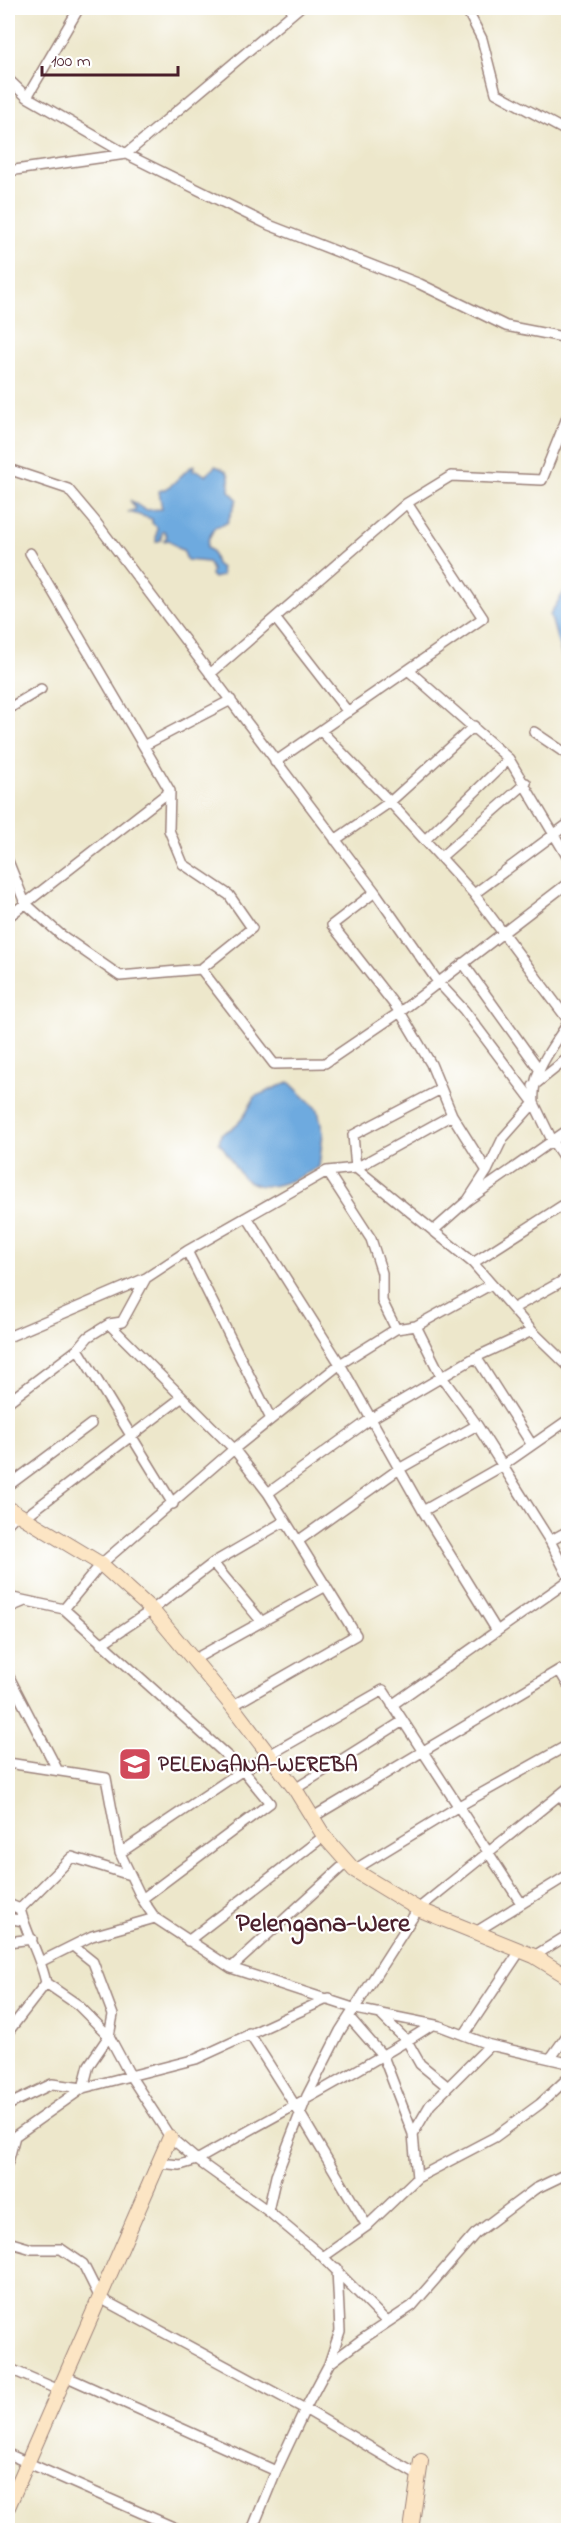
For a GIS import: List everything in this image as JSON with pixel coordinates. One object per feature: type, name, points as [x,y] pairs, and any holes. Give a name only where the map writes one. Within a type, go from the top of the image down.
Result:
[{"type":"street","points":[[27,97],[79,8]]},
{"type":"street","points":[[8,171],[126,154],[299,8]]},
{"type":"street","points":[[466,8],[482,39],[496,93],[568,132]]},
{"type":"street","points":[[8,79],[27,97],[126,154],[269,225],[420,284],[506,326],[568,338]]},
{"type":"street","points":[[210,674],[407,503],[451,477],[542,480],[568,415]]},
{"type":"street","points":[[8,469],[68,489],[95,521],[375,892],[438,982],[464,1010],[534,1103],[552,1140],[568,1164]]},
{"type":"street","points":[[275,762],[483,618],[407,503]]},
{"type":"street","points":[[8,861],[25,903],[61,935],[120,976],[201,969],[252,928],[229,895],[183,864],[169,830],[170,791],[30,553]]},
{"type":"street","points":[[275,618],[348,712]]},
{"type":"street","points":[[408,670],[509,759],[526,783],[568,858]]},
{"type":"street","points":[[8,709],[41,689]]},
{"type":"street","points":[[145,746],[231,700]]},
{"type":"street","points":[[335,840],[390,802],[474,726]]},
{"type":"street","points":[[321,731],[474,894],[568,1021],[539,1069],[532,1087],[534,1103],[503,1138],[487,1171],[468,1200]]},
{"type":"street","points":[[534,732],[568,755]]},
{"type":"street","points":[[425,840],[509,759]]},
{"type":"street","points":[[441,857],[526,783]]},
{"type":"street","points":[[8,917],[170,791]]},
{"type":"street","points":[[474,894],[568,824]]},
{"type":"street","points":[[201,969],[274,1064],[325,1063],[400,1012],[568,884]]},
{"type":"street","points":[[375,892],[332,925],[400,1012],[431,1064],[452,1115],[487,1171]]},
{"type":"street","points":[[463,963],[539,1069]]},
{"type":"street","points":[[532,1087],[568,1058]]},
{"type":"street","points":[[441,1089],[353,1135],[356,1168],[473,1263],[532,1331],[568,1364]]},
{"type":"street","points":[[8,1337],[146,1278],[187,1251],[327,1171],[356,1168],[452,1115]]},
{"type":"street","points":[[433,1231],[468,1200],[568,1130]]},
{"type":"street","points":[[327,1171],[371,1239],[382,1273],[382,1301],[396,1329]]},
{"type":"street","points":[[473,1263],[568,1202]]},
{"type":"street","points":[[247,1217],[340,1364],[423,1511],[497,1631]]},
{"type":"street","points":[[187,1251],[271,1419]]},
{"type":"street","points":[[8,1402],[78,1349],[88,1337],[109,1324],[122,1322],[146,1278]]},
{"type":"street","points":[[514,1308],[568,1278]]},
{"type":"street","points":[[64,1609],[101,1564],[234,1449],[340,1364],[396,1329],[416,1326],[490,1285]]},
{"type":"street","points":[[109,1324],[234,1449],[268,1493],[356,1635],[232,1706]]},
{"type":"street","points":[[392,1705],[568,1579],[550,1541],[477,1425],[441,1376],[416,1326]]},
{"type":"street","points":[[268,1493],[372,1418],[441,1376],[532,1331]]},
{"type":"street","points":[[78,1349],[173,1504]]},
{"type":"street","points":[[476,1358],[532,1445]]},
{"type":"street","points":[[181,1398],[14,1516],[101,1564],[152,1610],[271,1756],[324,1836],[350,1867],[418,1909],[534,1956],[568,1977]]},
{"type":"street","points":[[423,1511],[502,1466],[568,1420]]},
{"type":"street","points":[[8,1486],[91,1424]]},
{"type":"street","points":[[298,1542],[399,1469],[477,1425]]},
{"type":"street","points":[[101,1644],[152,1610],[213,1563],[285,1521]]},
{"type":"street","points":[[550,1541],[568,1532]]},
{"type":"street","points":[[213,1563],[262,1622]]},
{"type":"street","points":[[194,1660],[326,1586]]},
{"type":"street","points":[[8,1597],[64,1609],[243,1770],[270,1803],[142,1899]]},
{"type":"street","points":[[8,1608],[26,1600]]},
{"type":"street","points":[[313,1817],[559,1670],[568,1685]]},
{"type":"street","points":[[8,1675],[57,1769]]},
{"type":"street","points":[[120,1853],[243,1770],[383,1690],[521,1902]]},
{"type":"street","points":[[295,1789],[403,1721]]},
{"type":"street","points":[[231,1968],[350,1867],[568,1745]]},
{"type":"street","points":[[8,1763],[106,1778],[120,1853],[142,1899],[155,1918],[231,1968],[329,1998],[356,2009],[432,2025],[490,2045],[568,2063]]},
{"type":"street","points":[[268,2211],[276,2176],[302,2115],[307,2096],[349,2017],[418,1909],[487,1852],[561,1796],[568,1788]]},
{"type":"street","points":[[561,1796],[568,1806]]},
{"type":"street","points":[[188,1941],[324,1836]]},
{"type":"street","points":[[20,1908],[72,1857],[130,1875]]},
{"type":"street","points":[[474,1933],[568,1875]]},
{"type":"street","points":[[8,1904],[20,1908]]},
{"type":"street","points":[[20,1908],[23,1921],[42,1961],[46,1983],[78,2005],[109,2036],[131,2077],[170,2137],[197,2160],[268,2211],[323,2257],[387,2322]]},
{"type":"street","points":[[8,1918],[23,1921]]},
{"type":"street","points":[[42,1961],[92,1936],[155,1918]]},
{"type":"street","points":[[534,1956],[568,1935]]},
{"type":"street","points":[[8,1942],[32,1939]]},
{"type":"street","points":[[8,2162],[10,2137],[83,2088],[89,2065],[109,2036],[113,2015],[104,1988],[98,1979],[93,1962],[73,1946]]},
{"type":"street","points":[[464,2035],[520,1951]]},
{"type":"street","points":[[8,2032],[46,1983]]},
{"type":"street","points":[[8,2105],[52,2084],[83,2088],[196,2059],[329,1998]]},
{"type":"street","points":[[379,2013],[407,2041],[420,2064],[448,2087]]},
{"type":"street","points":[[349,2017],[383,2056],[413,2134],[417,2178]]},
{"type":"street","points":[[159,2163],[180,2165],[197,2160],[307,2096],[383,2056],[432,2025]]},
{"type":"street","points":[[249,2033],[302,2115],[367,2226]]},
{"type":"street","points":[[550,2059],[568,2034]]},
{"type":"street","points":[[413,2134],[430,2104],[490,2045]]},
{"type":"street","points":[[323,2257],[367,2226],[417,2178],[495,2137],[540,2104],[568,2078]]},
{"type":"street","points":[[8,2507],[170,2137]]},
{"type":"street","points":[[329,2364],[412,2306],[475,2234],[535,2189],[562,2176],[568,2176]]},
{"type":"street","points":[[8,2242],[32,2249],[61,2249],[83,2264],[100,2298],[305,2409],[419,2476]]},
{"type":"street","points":[[252,2530],[276,2471],[329,2364],[340,2331],[337,2270]]},
{"type":"street","points":[[8,2368],[59,2390]]},
{"type":"street","points":[[65,2376],[276,2471]]},
{"type":"street","points":[[8,2454],[180,2530]]},
{"type":"street","points":[[411,2530],[422,2461]]},
{"type":"water","points":[[194,465],[193,471],[197,470],[206,476],[215,466],[225,470],[229,475],[229,491],[237,499],[227,523],[215,527],[208,540],[207,548],[212,551],[216,564],[221,568],[222,576],[214,578],[208,562],[187,560],[183,550],[169,540],[164,541],[167,536],[164,531],[161,540],[156,542],[157,527],[152,523],[152,519],[129,512],[136,509],[130,500],[145,510],[162,509],[159,491],[169,487]]},
{"type":"water","points":[[568,586],[568,677],[550,614]]},
{"type":"water","points":[[289,1082],[318,1110],[323,1133],[319,1167],[282,1184],[262,1186],[240,1174],[219,1143],[221,1134],[233,1128],[242,1119],[254,1097]]},
{"type":"place","name":"PELENGANA-WEREBA","points":[[135,1764]]},
{"type":"district","name":"Pelengana-Were","points":[[323,1922]]}]
